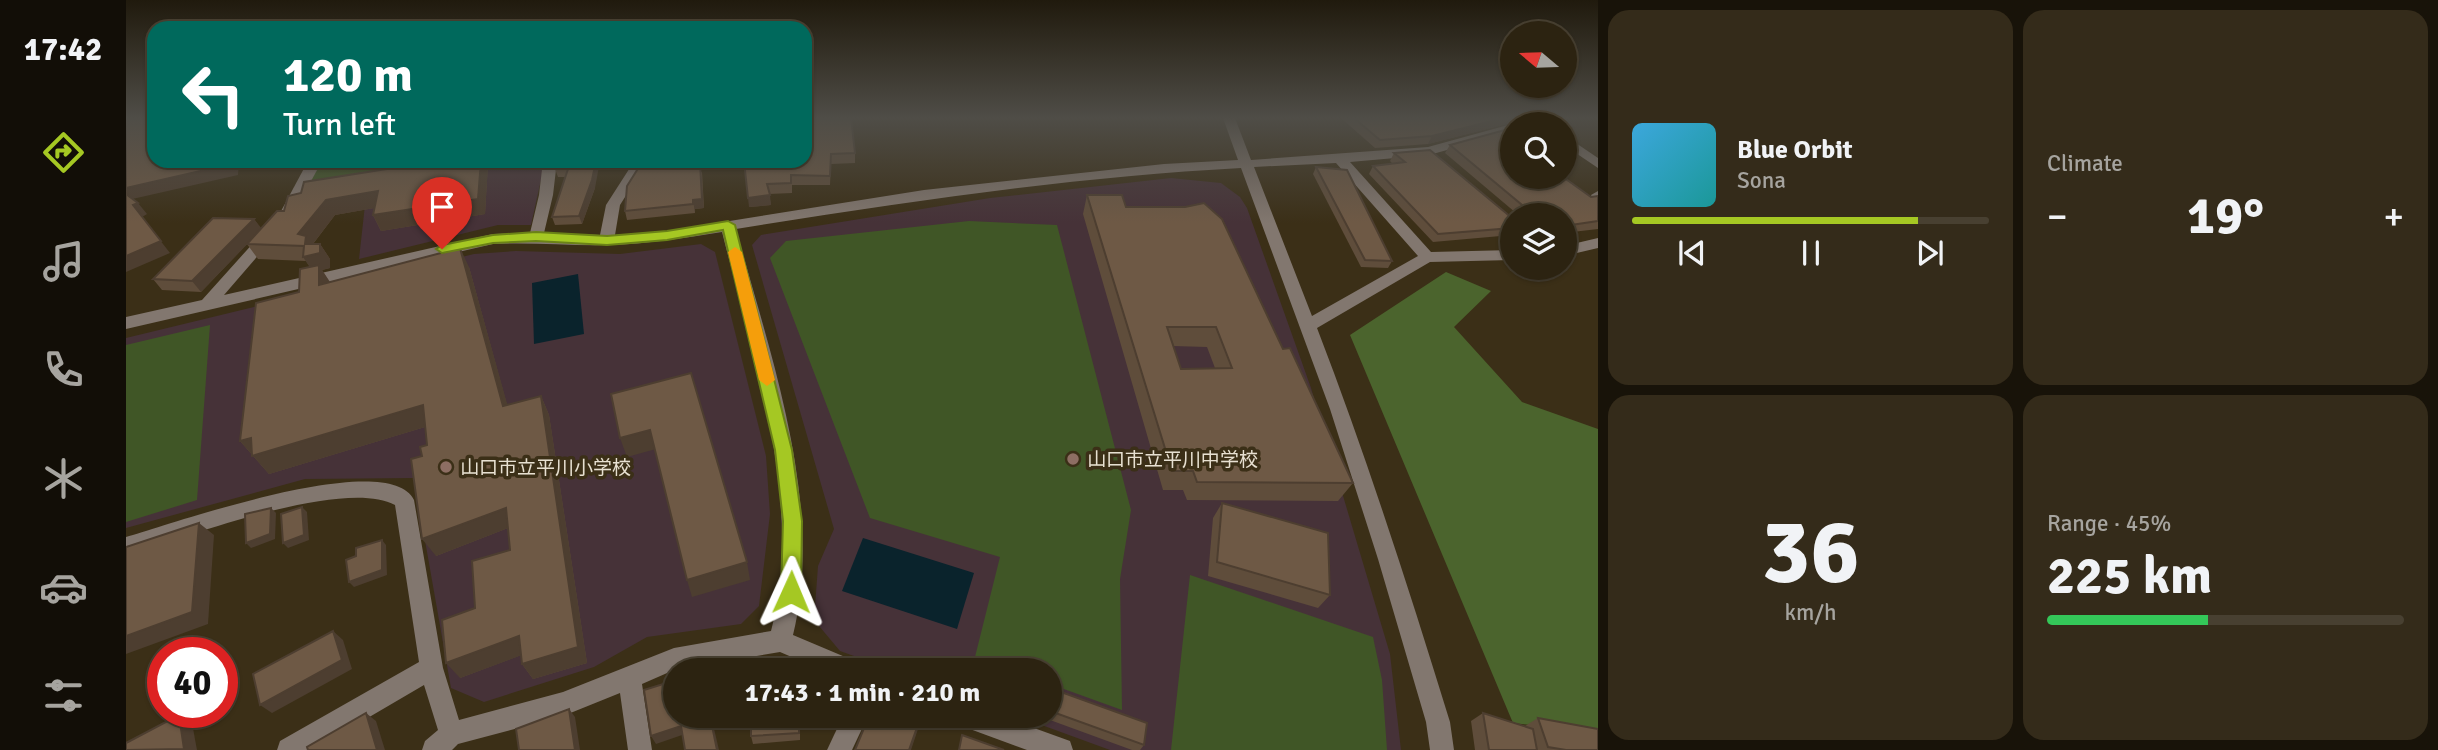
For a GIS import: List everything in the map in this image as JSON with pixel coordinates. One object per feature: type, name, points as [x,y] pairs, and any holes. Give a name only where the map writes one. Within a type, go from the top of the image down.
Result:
[{"type":"street","points":[[1243,153],[1308,326],[1389,559],[1438,722],[1441,750]]},
{"type":"street","points":[[126,323],[468,243],[536,237],[607,240],[667,236],[924,194],[1164,168],[1440,153]]},
{"type":"street","points":[[1583,153],[1598,164]]},
{"type":"street","points":[[1340,159],[1427,257]]},
{"type":"street","points":[[209,302],[285,216],[311,168]]},
{"type":"street","points":[[536,237],[549,168]]},
{"type":"street","points":[[607,240],[613,205],[637,168]]},
{"type":"street","points":[[728,225],[784,450],[792,521],[791,592],[780,641]]},
{"type":"street","points":[[1577,248],[1598,243]]},
{"type":"street","points":[[1308,326],[1427,257],[1500,255]]},
{"type":"street","points":[[126,546],[297,496],[361,489],[385,490],[404,500],[442,742],[563,704],[674,659],[780,641],[820,658]]},
{"type":"street","points":[[289,750],[431,668]]},
{"type":"street","points":[[629,677],[640,750]]},
{"type":"street","points":[[839,750],[850,728]]},
{"type":"street","points":[[1001,728],[1061,750]]},
{"type":"shaded area","points":[[444,168],[543,168],[531,225],[498,225],[359,259],[367,187]]},
{"type":"shaded area","name":"山口市立平川中学校","points":[[1171,178],[1221,183],[1240,197],[1247,208],[1311,388],[1390,654],[1401,750],[1110,750],[1050,728],[1062,728],[1062,658],[860,658],[840,651],[814,620],[818,566],[834,529],[752,245],[761,235],[990,198]]},
{"type":"shaded area","name":"山口市立平川小学校","points":[[701,244],[715,252],[766,456],[770,514],[759,606],[741,624],[647,637],[594,667],[484,702],[451,688],[414,478],[305,479],[126,528],[126,338],[474,254],[516,251],[620,254]]},
{"type":"green space","points":[[317,168],[422,168],[309,184]]},
{"type":"green space","points":[[969,221],[1057,225],[1131,510],[1120,579],[1122,710],[1062,688],[1062,658],[975,657],[1000,557],[870,518],[770,258],[786,241]]},
{"type":"green space","points":[[1446,272],[1491,291],[1454,327],[1522,402],[1598,429],[1598,732],[1513,723],[1350,335]]},
{"type":"green space","points":[[210,325],[197,500],[126,522],[126,345]]},
{"type":"green space","points":[[1190,575],[1373,637],[1382,680],[1387,750],[1171,750]]},
{"type":"water","points":[[578,274],[584,334],[534,344],[532,283]]},
{"type":"water","points":[[863,538],[974,573],[957,629],[842,591]]},
{"type":"building","points":[[126,153],[147,153],[147,168],[214,168],[126,188]]},
{"type":"building","points":[[812,153],[855,153],[831,154],[830,176],[791,175],[791,183],[767,184],[770,195],[748,198],[745,168],[812,168]]},
{"type":"building","points":[[1394,153],[1434,153],[1500,208],[1500,229],[1438,234],[1373,166],[1405,162]]},
{"type":"building","points":[[1460,153],[1500,153],[1500,187]]},
{"type":"building","points":[[1316,167],[1347,170],[1392,261],[1365,260]]},
{"type":"building","points":[[393,168],[480,168],[478,199],[373,215],[378,191],[326,200],[298,234],[306,236],[305,244],[320,244],[320,253],[303,257],[304,246],[247,244],[277,211],[284,211],[288,196],[301,193],[304,182]]},
{"type":"building","points":[[595,168],[579,216],[552,217],[568,169],[555,169]]},
{"type":"building","points":[[638,168],[700,168],[702,199],[693,200],[693,204],[625,211],[627,186]]},
{"type":"building","points":[[1577,187],[1591,197],[1598,196],[1598,221],[1577,224],[1577,203],[1520,203],[1503,189]]},
{"type":"building","points":[[126,194],[138,203],[133,205],[161,241],[126,256]]},
{"type":"building","points":[[1087,195],[1122,195],[1126,207],[1185,207],[1204,203],[1222,219],[1283,349],[1290,348],[1353,483],[1197,482],[1193,471],[1172,471]],"holes":[[[1167,327],[1216,327],[1232,368],[1181,369]]]},
{"type":"building","points":[[213,218],[254,219],[192,281],[153,279]]},
{"type":"building","points":[[460,248],[503,406],[541,396],[578,647],[522,664],[519,636],[446,663],[442,620],[475,608],[472,561],[510,550],[506,508],[422,539],[411,459],[422,456],[420,447],[427,445],[423,405],[252,456],[251,438],[240,441],[256,303],[299,292],[300,269],[319,265],[319,285]]},
{"type":"building","points":[[691,373],[747,562],[687,580],[650,430],[620,438],[611,394]]},
{"type":"building","points":[[1222,503],[1328,533],[1330,595],[1217,562]]},
{"type":"building","points":[[302,507],[304,535],[283,543],[281,514]]},
{"type":"building","points":[[271,508],[270,534],[246,543],[245,514]]},
{"type":"building","points":[[199,523],[192,612],[126,636],[126,547]]},
{"type":"building","points":[[382,540],[382,570],[349,582],[346,560],[356,556],[356,548]]},
{"type":"building","points":[[333,631],[342,660],[260,705],[253,674]]},
{"type":"building","points":[[663,684],[663,728],[675,728],[651,736],[644,690]]},
{"type":"building","points":[[1062,692],[1147,723],[1144,745],[1062,715]]},
{"type":"building","points":[[569,709],[575,750],[519,750],[516,729]]},
{"type":"building","points":[[366,713],[377,750],[308,750],[307,747]]},
{"type":"building","points":[[1483,713],[1533,729],[1537,750],[1489,750]]},
{"type":"building","points":[[1538,718],[1598,729],[1598,750],[1548,747]]},
{"type":"building","points":[[154,728],[181,728],[184,749],[126,750],[126,743]]},
{"type":"building","points":[[681,728],[712,728],[717,750],[685,750]]},
{"type":"building","points":[[751,728],[799,728],[799,733],[751,736]]},
{"type":"building","points":[[864,728],[917,728],[909,750],[855,750]]},
{"type":"building","points":[[962,735],[1004,750],[959,750]]},
{"type":"slow traffic","points":[[735,252],[767,380]]},
{"type":"place","name":"山口市立平川中学校","points":[[1073,459]]},
{"type":"place","name":"山口市立平川小学校","points":[[446,467]]},
{"type":"route","points":[[442,249],[493,239],[536,237],[607,240],[667,236],[728,225],[784,450],[792,521],[791,592]]}]
